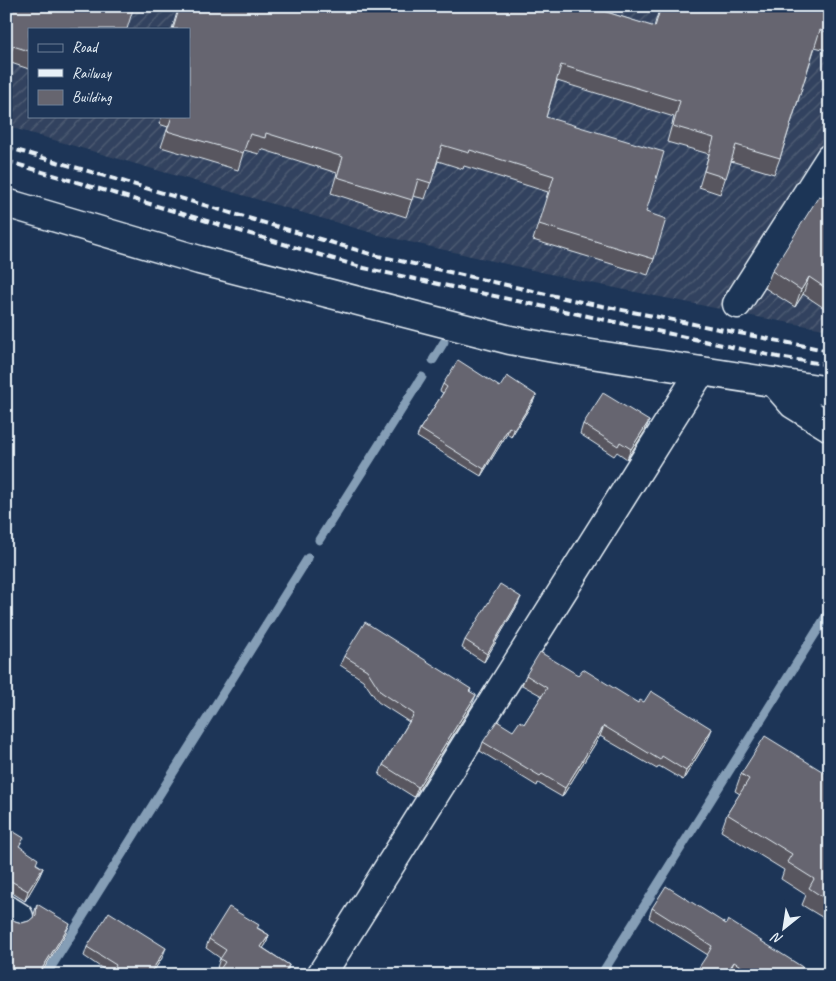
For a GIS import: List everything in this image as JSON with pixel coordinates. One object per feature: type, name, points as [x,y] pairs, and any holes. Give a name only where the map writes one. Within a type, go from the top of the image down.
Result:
[{"type":"street","points":[[737,304],[830,158]]},
{"type":"street","points":[[6,203],[199,260],[510,340],[830,391]]},
{"type":"street","points":[[322,975],[701,371]]},
{"type":"street","points":[[774,382],[793,404],[830,427]]},
{"type":"shaded area","points":[[6,6],[830,6],[830,135],[720,309],[581,281],[379,235],[6,126]]},
{"type":"shaded area","points":[[830,181],[830,330],[746,315]]},
{"type":"building","points":[[6,6],[134,6],[127,28],[28,28],[28,51],[13,46],[6,64]]},
{"type":"building","points":[[180,6],[587,6],[655,27],[661,6],[830,6],[830,33],[820,30],[780,158],[736,145],[726,178],[704,171],[714,138],[673,126],[680,101],[561,65],[546,117],[664,152],[646,212],[666,219],[654,259],[539,224],[554,176],[470,150],[469,153],[442,145],[431,183],[418,179],[412,200],[337,177],[343,157],[266,133],[265,138],[250,134],[243,153],[167,131],[171,118],[190,118],[190,28],[173,28]]},
{"type":"building","points":[[819,196],[830,199],[830,291],[809,277],[801,290],[772,271]]},
{"type":"building","points":[[458,360],[500,387],[507,376],[536,395],[514,430],[509,427],[484,469],[420,429],[447,387],[443,384]]},
{"type":"building","points":[[603,393],[649,421],[631,449],[620,442],[618,446],[583,424]]},
{"type":"building","points":[[500,584],[521,597],[487,654],[465,640]]},
{"type":"building","points":[[365,622],[471,689],[469,691],[476,695],[418,787],[383,765],[414,714],[381,692],[367,670],[344,656]]},
{"type":"building","points":[[540,652],[578,675],[583,669],[638,703],[640,700],[644,702],[651,691],[712,729],[686,771],[662,756],[660,760],[604,726],[565,788],[542,774],[540,776],[483,742],[497,721],[513,731],[520,721],[524,724],[547,688],[526,675]]},
{"type":"building","points":[[765,736],[830,776],[830,902],[809,888],[814,879],[787,862],[792,854],[727,814],[749,779],[741,774]]},
{"type":"building","points":[[6,827],[24,838],[19,846],[38,859],[36,864],[43,868],[28,891],[6,878]]},
{"type":"building","points":[[666,886],[726,924],[728,920],[815,975],[755,975],[734,962],[725,975],[694,975],[712,946],[652,908]]},
{"type":"building","points":[[37,904],[70,924],[38,975],[6,975],[6,915],[22,923],[29,921],[36,915]]},
{"type":"building","points":[[229,907],[259,925],[257,928],[269,935],[261,947],[289,965],[283,975],[216,975],[225,962],[220,959],[226,950],[209,939]]},
{"type":"building","points":[[109,912],[166,948],[149,975],[122,975],[114,969],[116,965],[87,947]]},
{"type":"building","points":[[620,968],[630,975],[615,975]]},
{"type":"waterway","points":[[433,360],[444,342]]},
{"type":"waterway","points":[[319,540],[422,377]]},
{"type":"waterway","points":[[46,975],[308,558]]},
{"type":"waterway","points":[[601,975],[830,610]]},
{"type":"railway","points":[[6,147],[374,255],[577,301],[830,351]]},
{"type":"railway","points":[[6,161],[364,268],[778,357],[830,365]]}]
